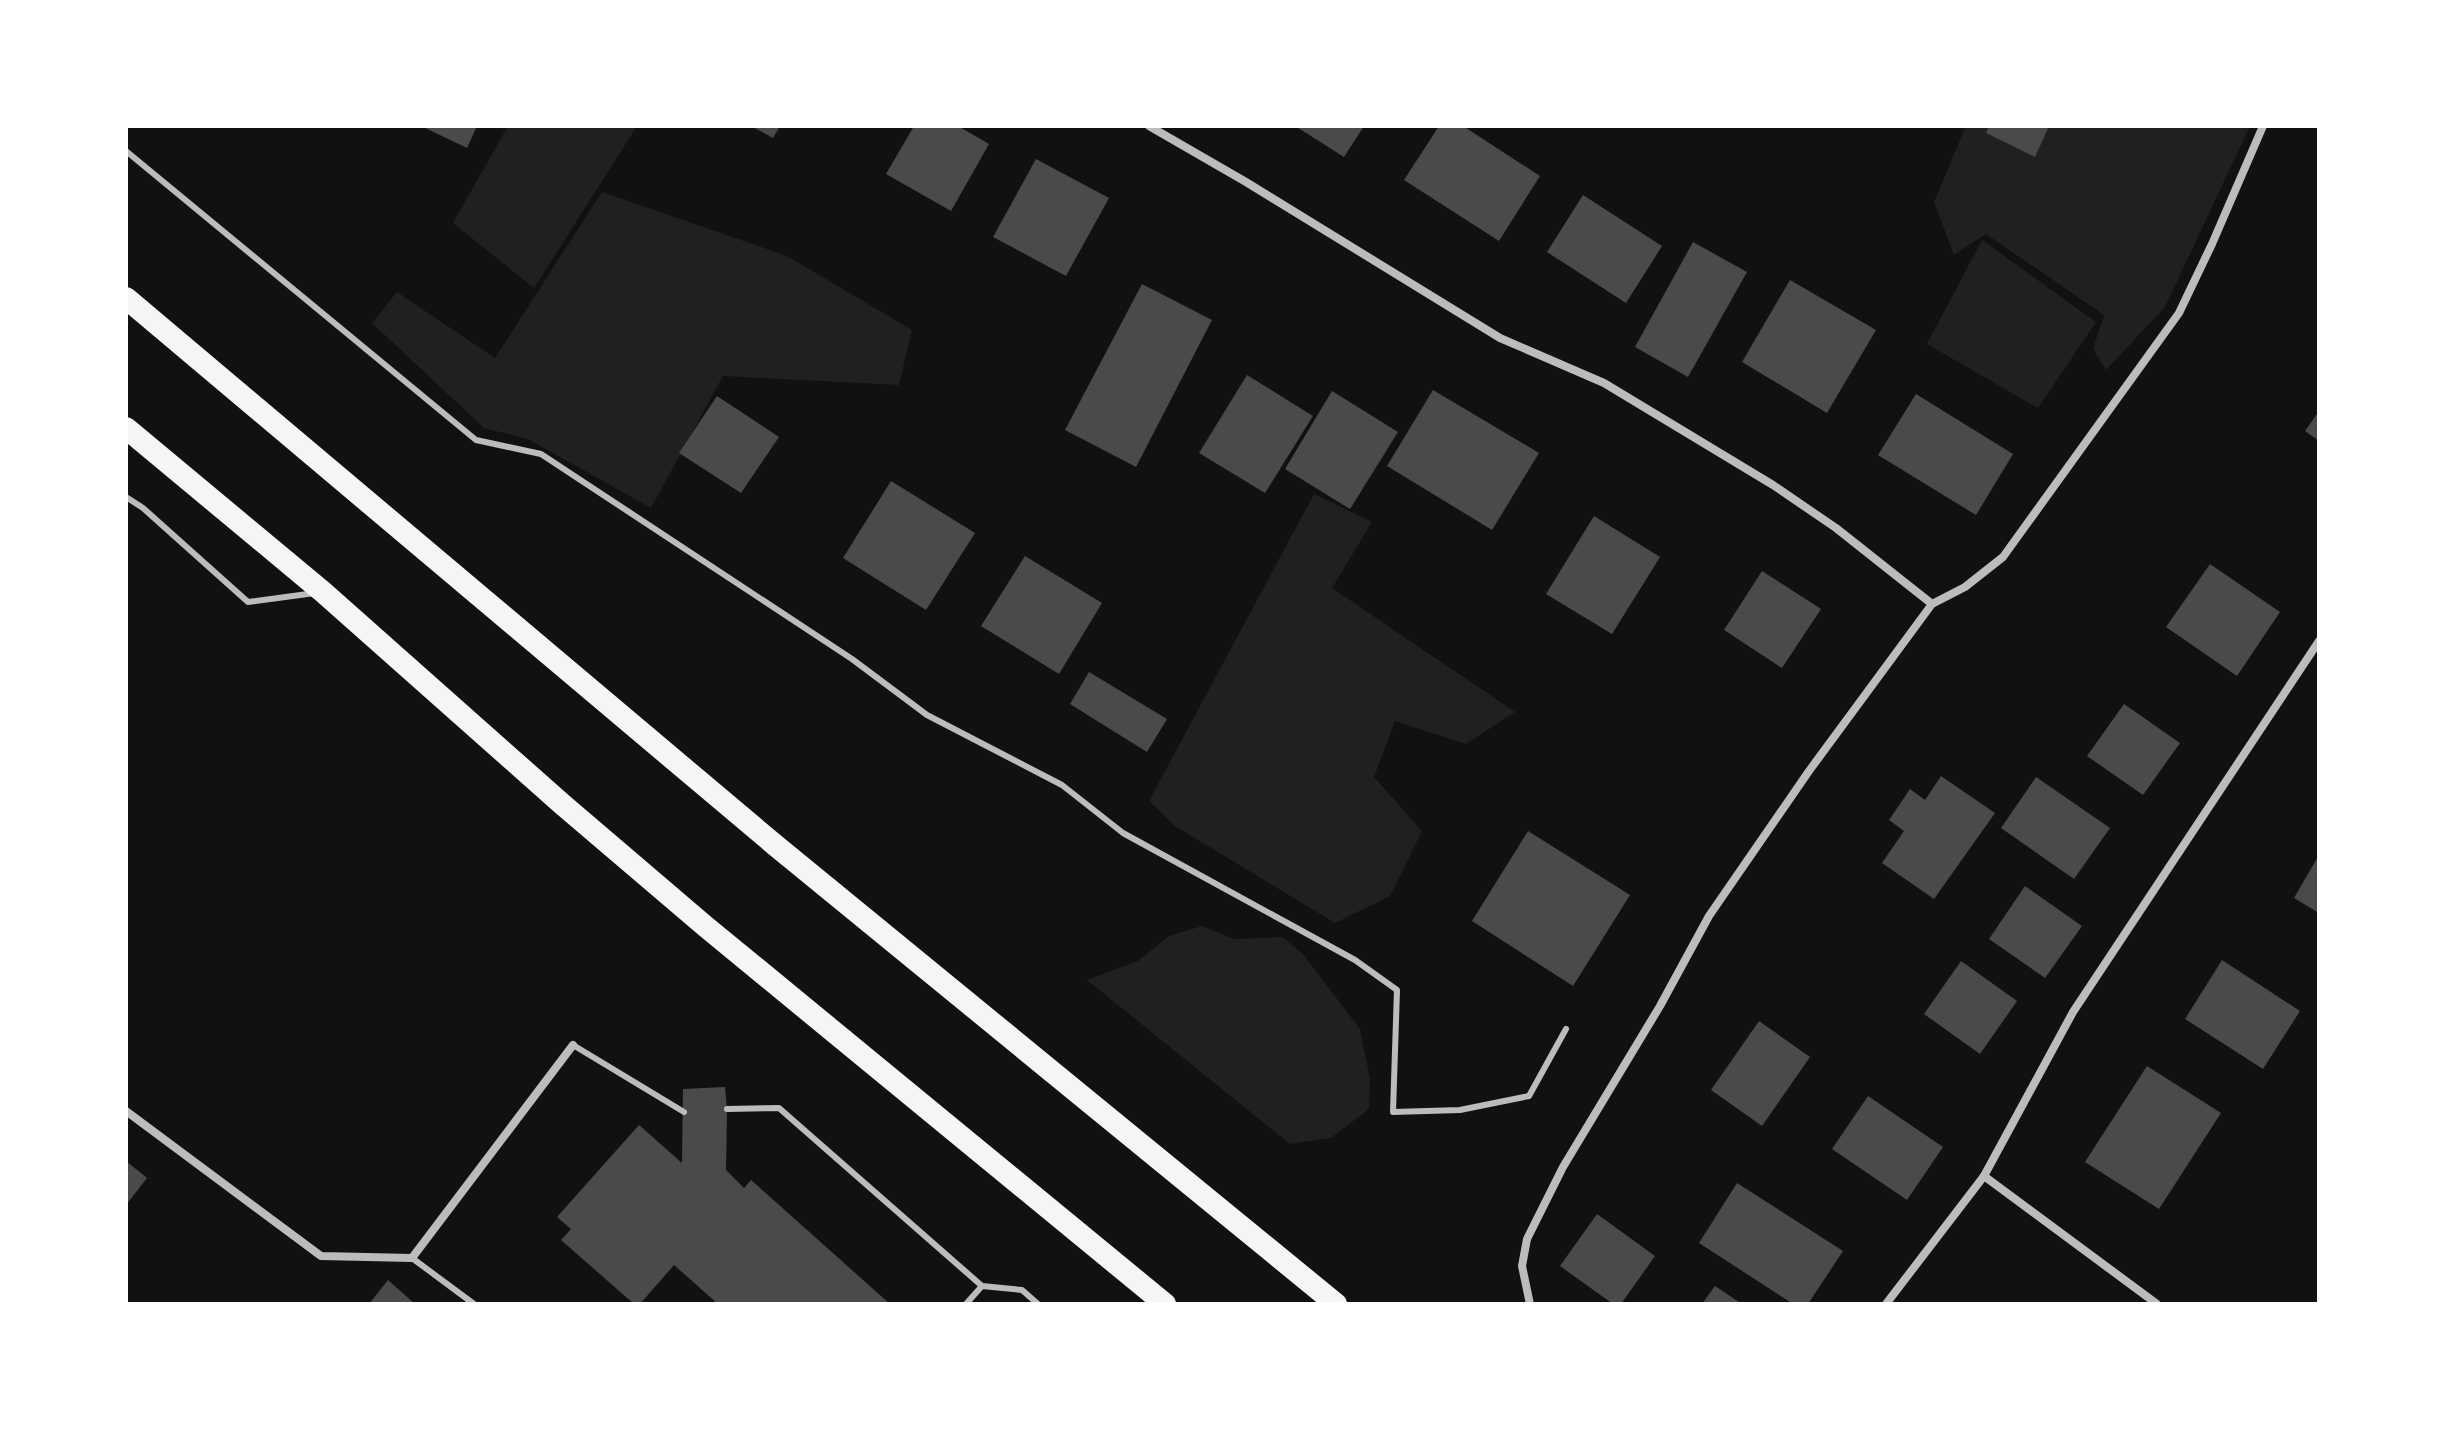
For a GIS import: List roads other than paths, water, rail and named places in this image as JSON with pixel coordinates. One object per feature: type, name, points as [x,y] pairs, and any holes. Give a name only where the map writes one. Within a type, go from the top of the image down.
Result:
[{"type":"highway","points":[[126,298],[775,845],[1336,1304]]},
{"type":"highway","points":[[126,428],[323,592],[705,926],[1165,1304]]},
{"type":"street","points":[[1149,126],[1500,338],[1604,383],[1773,485],[1836,528],[1932,604]]},
{"type":"street","points":[[1530,1304],[1522,1266],[1527,1239],[1563,1167],[1660,1006],[1709,916],[1809,771],[1932,604],[1965,587],[2003,557],[2179,313],[2263,126]]},
{"type":"street","points":[[1886,1304],[1984,1176],[2073,1012],[2319,641]]},
{"type":"street","points":[[126,1111],[321,1256],[412,1258],[573,1045]]},
{"type":"street","points":[[1984,1176],[2157,1304]]},
{"type":"lane","points":[[126,151],[476,440],[541,454],[852,659],[927,715],[1062,785],[1123,833],[1355,960],[1397,990],[1393,1112],[1460,1110],[1529,1096],[1566,1029]]},
{"type":"lane","points":[[126,497],[143,508],[248,602],[323,592]]},
{"type":"lane","points":[[573,1045],[684,1112]]},
{"type":"lane","points":[[727,1109],[779,1108],[982,1286],[1022,1290],[1038,1304]]},
{"type":"lane","points":[[412,1258],[474,1304]]},
{"type":"lane","points":[[966,1304],[982,1286]]}]
